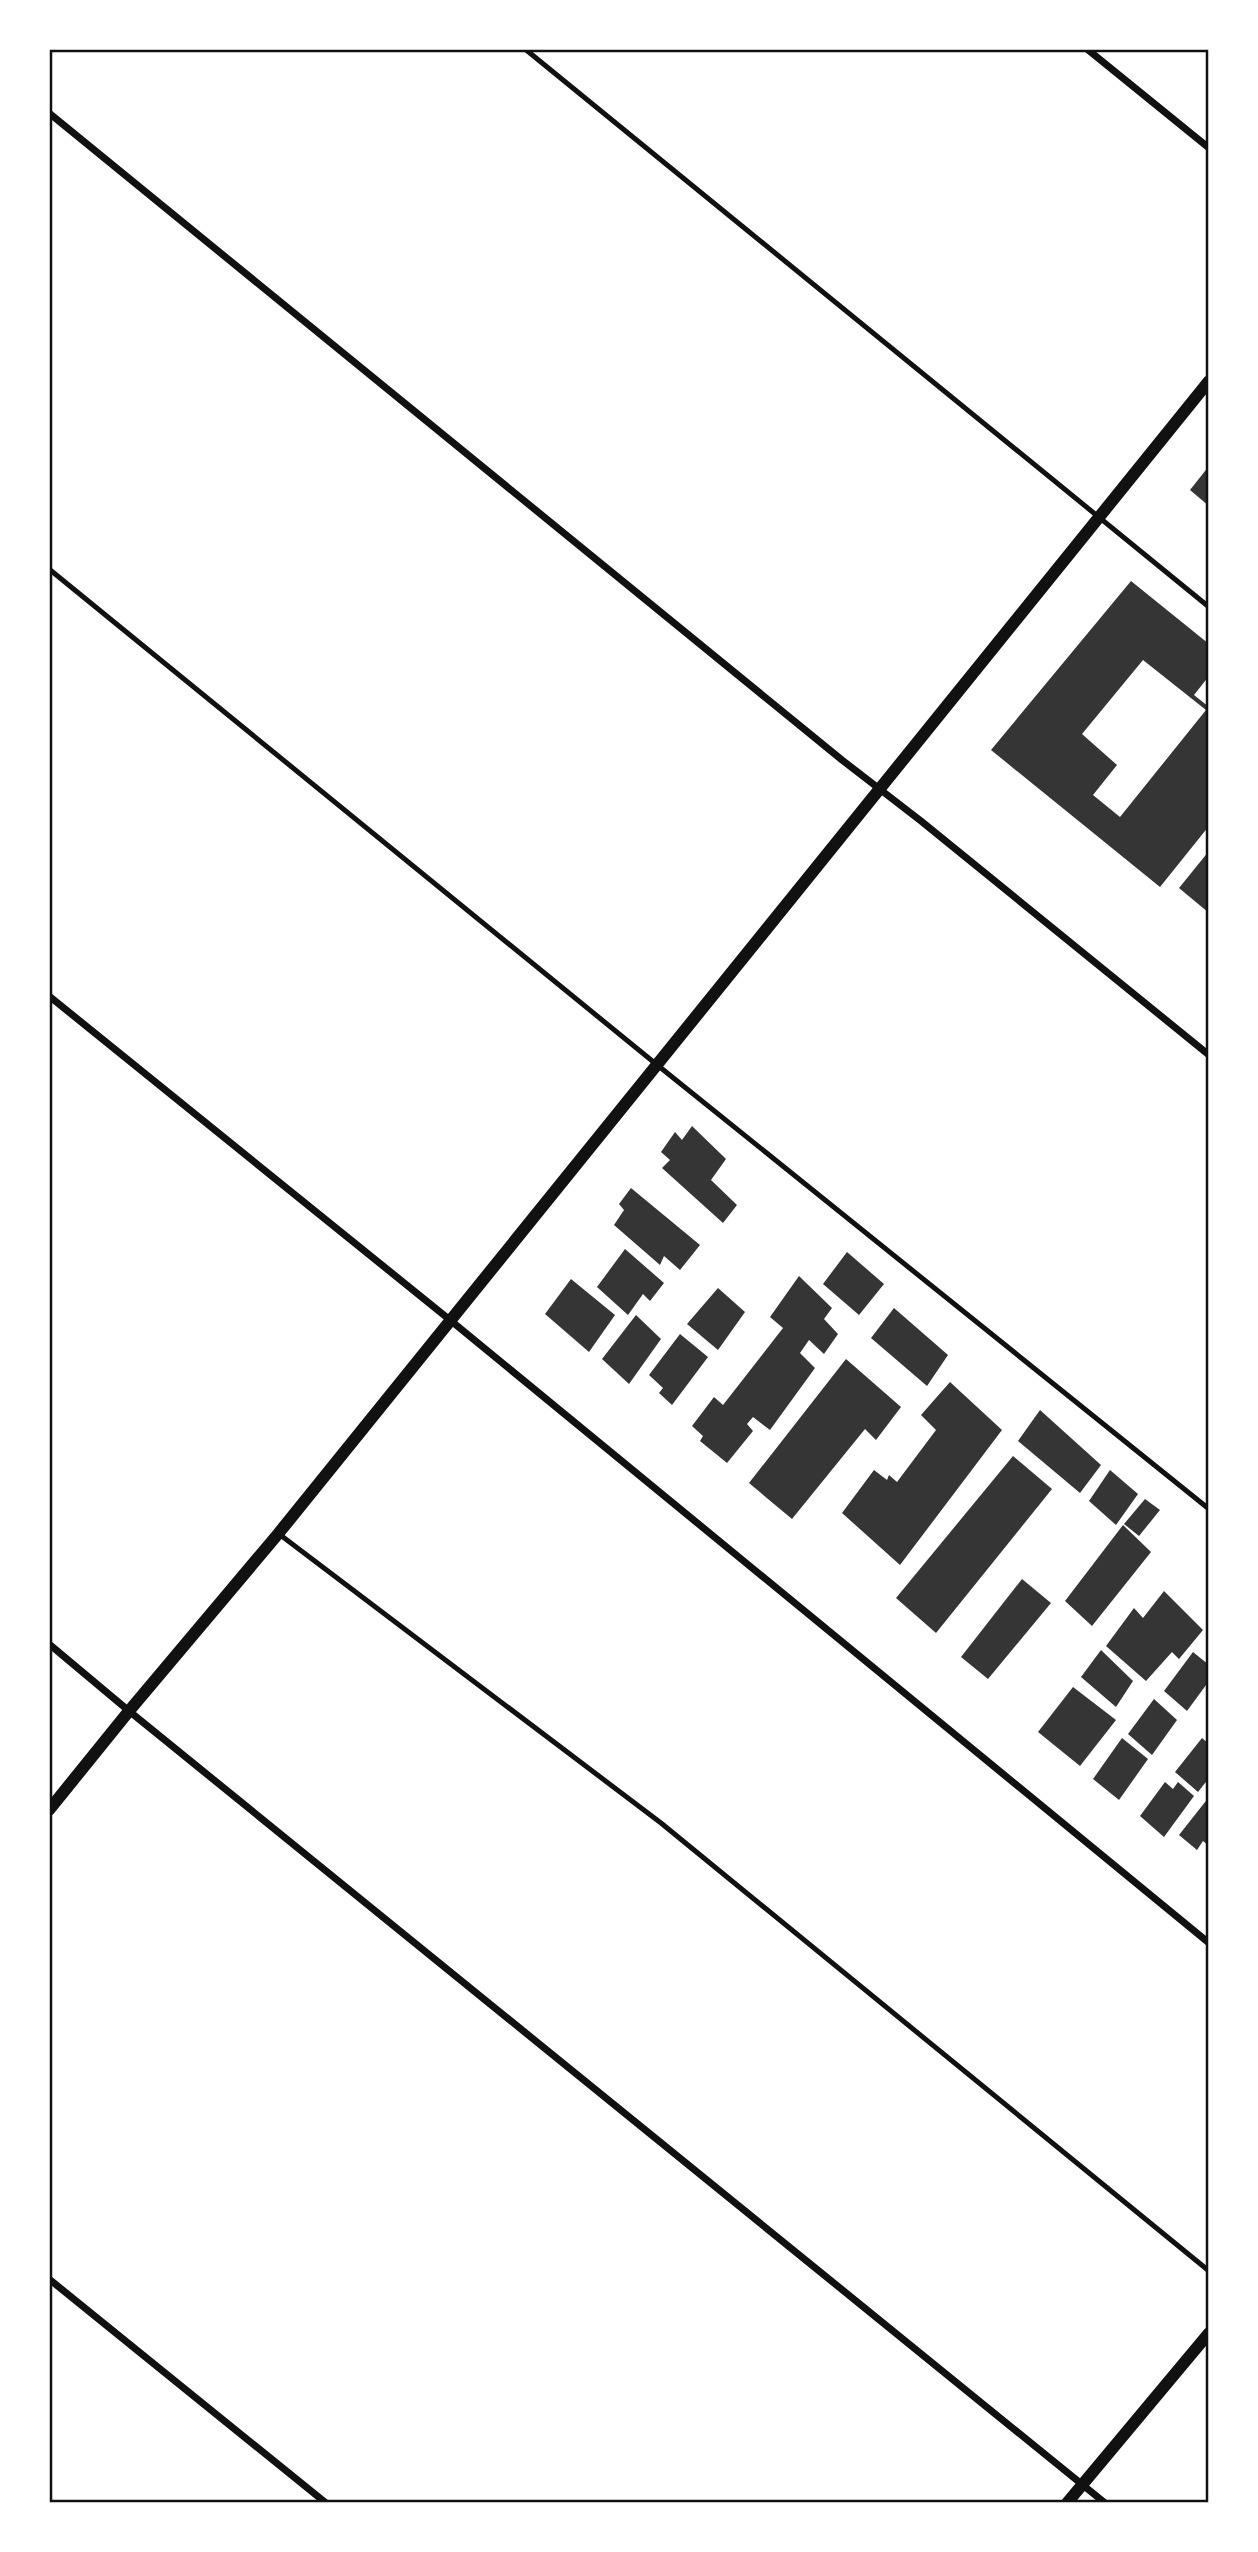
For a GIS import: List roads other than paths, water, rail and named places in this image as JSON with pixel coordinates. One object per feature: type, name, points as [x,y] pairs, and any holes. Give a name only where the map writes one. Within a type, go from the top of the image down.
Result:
[{"type":"street","points":[[1087,49],[1209,148]]},
{"type":"street","points":[[49,113],[878,789],[1209,1055]]},
{"type":"street","points":[[49,1810],[278,1534],[1209,381]]},
{"type":"street","points":[[49,996],[450,1320],[1209,1943]]},
{"type":"street","points":[[49,1644],[1105,2503]]},
{"type":"street","points":[[49,2279],[326,2503]]},
{"type":"street","points":[[1067,2503],[1209,2333]]},
{"type":"lane","points":[[524,49],[1209,607]]},
{"type":"lane","points":[[49,569],[656,1064],[1209,1509]]},
{"type":"lane","points":[[278,1534],[661,1823],[1209,2272]]}]
